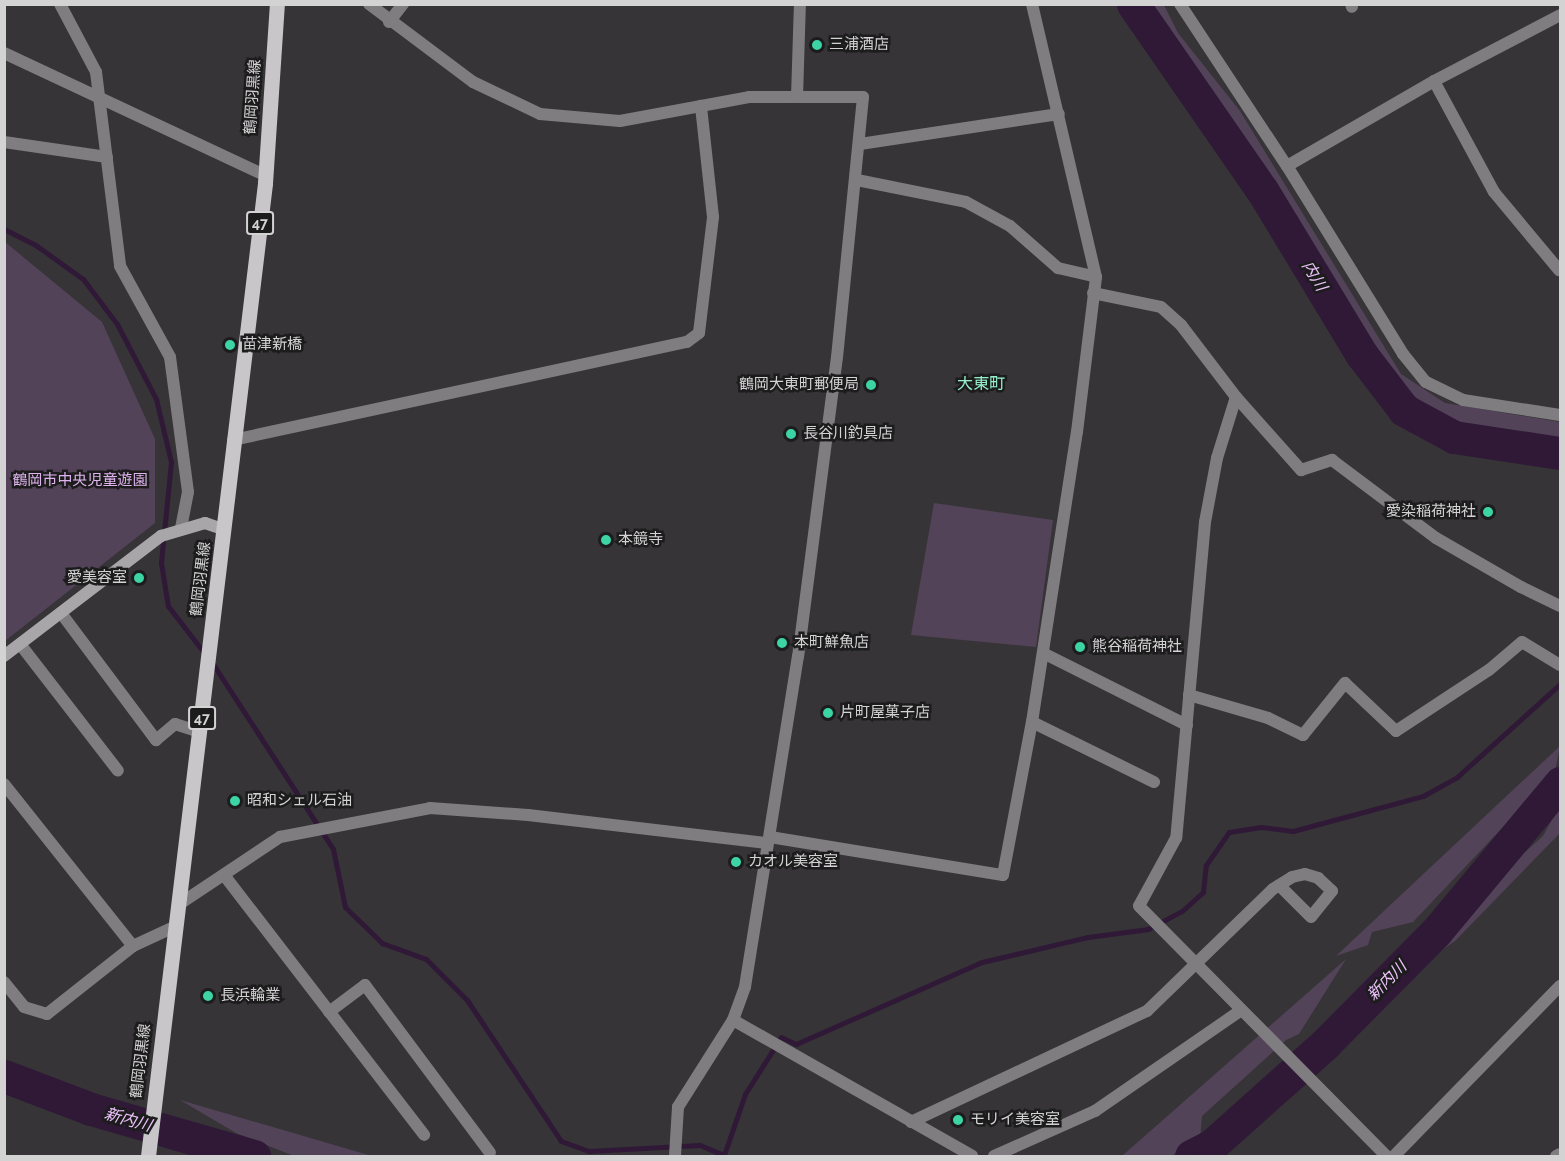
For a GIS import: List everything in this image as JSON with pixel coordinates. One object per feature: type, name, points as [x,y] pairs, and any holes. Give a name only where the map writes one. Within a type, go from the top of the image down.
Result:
[{"type":"main road","name":"鶴岡羽黒線","points":[[148,1156],[266,176],[277,4]]},
{"type":"street","points":[[60,4],[96,72],[120,266],[170,357],[188,492],[181,528]]},
{"type":"street","points":[[369,4],[389,22],[472,82],[540,114],[620,121],[749,98],[863,97],[857,180],[798,656],[745,987],[733,1020],[678,1107],[675,1156]]},
{"type":"street","points":[[389,22],[403,4]]},
{"type":"street","points":[[797,98],[800,4]]},
{"type":"street","points":[[178,905],[280,837],[430,808],[528,815],[768,840],[1003,874],[1043,653],[1077,432],[1096,277],[1032,4]]},
{"type":"street","points":[[1180,4],[1287,166],[1354,278],[1426,382],[1463,400],[1560,415]]},
{"type":"street","points":[[1287,166],[1434,81],[1560,15]]},
{"type":"street","points":[[4,53],[266,176]]},
{"type":"street","points":[[1434,81],[1494,192],[1559,270]]},
{"type":"street","points":[[233,440],[687,342],[699,333],[712,217],[701,106]]},
{"type":"street","points":[[860,144],[1059,114]]},
{"type":"street","points":[[4,142],[107,157]]},
{"type":"street","points":[[857,180],[966,202],[1010,226],[1059,268],[1096,277]]},
{"type":"street","points":[[1093,293],[1161,307],[1181,325],[1236,398],[1301,470],[1332,460],[1436,538],[1560,606]]},
{"type":"street","points":[[1236,398],[1217,458],[1205,522],[1176,838],[1139,906],[1240,1011],[1386,1156]]},
{"type":"street","points":[[4,656],[161,536],[181,528],[205,523],[225,530]]},
{"type":"street","points":[[61,613],[156,740],[175,724],[200,732]]},
{"type":"street","points":[[1189,695],[1268,718],[1302,735],[1345,683],[1396,730],[1489,670],[1522,642],[1560,665]]},
{"type":"street","points":[[20,644],[118,771]]},
{"type":"street","points":[[1043,653],[1186,725]]},
{"type":"street","points":[[1032,722],[1154,782]]},
{"type":"street","points":[[4,784],[133,946]]},
{"type":"street","points":[[224,875],[424,1135]]},
{"type":"street","points":[[911,1122],[1147,1011],[1279,885]]},
{"type":"street","points":[[4,982],[24,1007],[47,1014],[133,946],[176,926]]},
{"type":"street","points":[[329,1012],[365,985],[490,1153]]},
{"type":"street","points":[[1394,1156],[1560,986]]},
{"type":"street","points":[[994,1156],[1095,1111],[1240,1011]]},
{"type":"street","points":[[733,1020],[972,1156]]},
{"type":"street","points":[[1556,1156],[1560,1154]]},
{"type":"green space","points":[[1144,5],[1164,5],[1178,33],[1240,111],[1401,374],[1445,403],[1560,422],[1560,441],[1466,427],[1436,413],[1404,388],[1374,357],[1279,193]]},
{"type":"green space","name":"鶴岡市中央児童遊園","points":[[5,242],[102,322],[155,439],[155,523],[5,641]]},
{"type":"green space","points":[[934,503],[1053,520],[1036,647],[911,635]]},
{"type":"green space","points":[[1560,746],[1555,772],[1413,922],[1372,932],[1368,945],[1336,956]]},
{"type":"green space","points":[[1560,805],[1560,833],[1455,941],[1416,967],[1446,936],[1471,900],[1543,836]]},
{"type":"green space","points":[[1346,959],[1299,1034],[1286,1040],[1202,1116],[1200,1140],[1171,1156],[1122,1156]]},
{"type":"green space","points":[[180,1100],[374,1156],[294,1156],[236,1133]]},
{"type":"waterway","name":"内川","points":[[1133,4],[1262,190],[1362,355],[1404,410],[1454,437],[1560,453]]},
{"type":"waterway","points":[[4,229],[37,246],[83,279],[117,324],[156,399],[171,462],[161,563],[168,606],[205,654]]},
{"type":"waterway","points":[[211,661],[333,849],[345,907],[382,943],[426,959],[467,1000],[561,1141],[589,1151],[700,1145],[724,1155],[745,1094],[781,1037],[796,1044],[982,962],[1088,937],[1148,929],[1182,911],[1203,892],[1206,865],[1229,832],[1261,827],[1293,831],[1423,796],[1457,777],[1560,684]]},
{"type":"waterway","name":"新内川","points":[[1191,1156],[1211,1146],[1326,1043],[1436,932],[1560,783]]},
{"type":"waterway","name":"新内川","points":[[4,1076],[91,1109],[254,1156]]},
{"type":"place","name":"三浦酒店","points":[[817,45]]},
{"type":"place","name":"苗津新橋","points":[[230,345]]},
{"type":"place","name":"鶴岡大東町郵便局","points":[[871,385]]},
{"type":"place","name":"長谷川釣具店","points":[[791,434]]},
{"type":"place","name":"愛染稲荷神社","points":[[1488,512]]},
{"type":"place","name":"本鏡寺","points":[[606,540]]},
{"type":"place","name":"愛美容室","points":[[139,578]]},
{"type":"place","name":"本町鮮魚店","points":[[782,643]]},
{"type":"place","name":"熊谷稲荷神社","points":[[1080,647]]},
{"type":"place","name":"片町屋菓子店","points":[[828,713]]},
{"type":"place","name":"昭和シェル石油","points":[[235,801]]},
{"type":"place","name":"カオル美容室","points":[[736,862]]},
{"type":"place","name":"長浜輪業","points":[[208,996]]},
{"type":"place","name":"モリイ美容室","points":[[958,1120]]},
{"type":"district","name":"大東町","points":[[981,384]]}]
